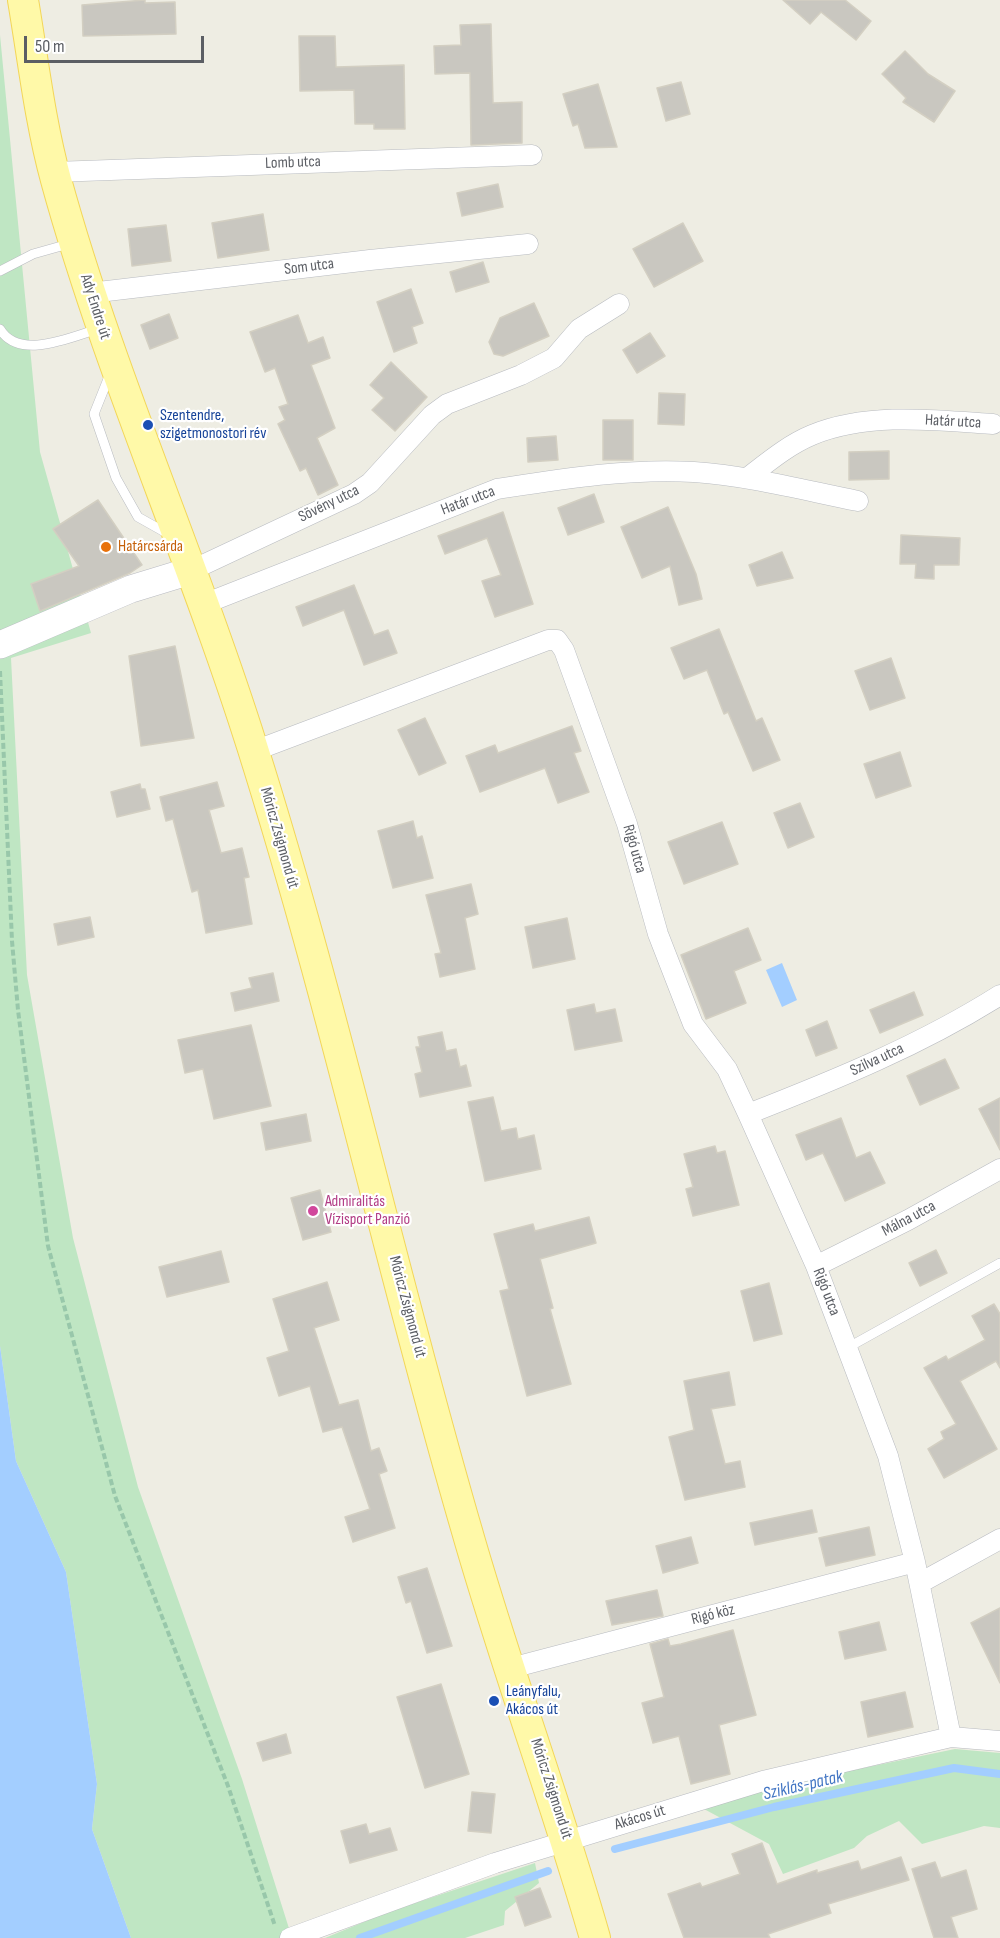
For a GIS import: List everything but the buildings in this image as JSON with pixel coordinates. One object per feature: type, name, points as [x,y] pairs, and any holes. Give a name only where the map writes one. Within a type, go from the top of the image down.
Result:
[{"type":"main road","name":"Ady Endre út","points":[[23,0],[54,172],[74,243],[101,328],[178,540],[204,604]]},
{"type":"main road","name":"Móricz Zsigmond út","points":[[204,604],[254,751],[298,903],[467,1532],[567,1839],[596,1938]]},
{"type":"street","name":"Lomb utca","points":[[54,172],[532,155]]},
{"type":"street","name":"Som utca","points":[[90,293],[528,244]]},
{"type":"street","name":"Sövény utca","points":[[0,645],[131,589],[190,571],[354,494],[370,483],[432,414],[447,405],[521,375],[554,358],[579,328],[619,304]]},
{"type":"street","name":"Határ utca","points":[[747,478],[784,450],[810,435],[836,426],[894,421],[993,424]]},
{"type":"street","name":"Határ utca","points":[[204,604],[497,489],[580,477],[693,472],[747,478],[858,501]]},
{"type":"street","name":"Rigó utca","points":[[254,751],[548,640],[557,640],[564,650],[627,824],[658,934],[693,1024],[727,1070],[748,1114],[816,1266],[888,1456],[920,1584],[951,1737]]},
{"type":"street","name":"Szilva utca","points":[[748,1114],[883,1059],[971,1014],[1000,995]]},
{"type":"street","name":"Málna utca","points":[[816,1266],[908,1220],[1000,1169]]},
{"type":"street","points":[[920,1584],[1000,1539]]},
{"type":"street","name":"Rigó köz","points":[[511,1668],[915,1562]]},
{"type":"street","name":"Akácos út","points":[[282,1933],[567,1839],[763,1781],[951,1737],[1000,1741]]},
{"type":"lane","points":[[0,271],[33,254],[74,243]]},
{"type":"lane","points":[[0,329],[17,343],[41,345],[101,328]]},
{"type":"lane","points":[[847,1348],[1000,1263]]},
{"type":"path","points":[[0,671],[12,941],[18,1011],[48,1246],[115,1496],[228,1786],[282,1933]]},
{"type":"green space","points":[[0,35],[40,452],[91,633],[11,658],[27,975],[73,1238],[138,1487],[242,1779],[292,1938],[131,1938],[92,1829],[97,1784],[66,1572],[16,1461],[0,1346]]},
{"type":"green space","points":[[955,1749],[1000,1753],[1000,1828],[984,1826],[922,1844],[899,1821],[867,1836],[854,1848],[783,1874],[769,1844],[704,1809],[786,1784]]},
{"type":"green space","points":[[535,1863],[539,1883],[505,1911],[504,1925],[465,1938],[325,1938],[388,1912]]},
{"type":"water","points":[[782,963],[797,1000],[782,1007],[766,970]]},
{"type":"water","points":[[0,1346],[16,1461],[66,1572],[97,1784],[92,1829],[131,1938],[0,1938]]},
{"type":"waterway","name":"Sziklás-patak","points":[[615,1849],[774,1807],[954,1768],[1000,1774]]},
{"type":"waterway","name":"Sziklás-patak","points":[[360,1938],[548,1871]]},
{"type":"place","name":"Szentendre, szigetmonostori rév","points":[[148,425]]},
{"type":"place","name":"Határcsárda","points":[[106,547]]},
{"type":"place","name":"Admiralitás Vízisport Panzió","points":[[313,1211]]},
{"type":"place","name":"Leányfalu, Akácos út","points":[[494,1701]]}]
